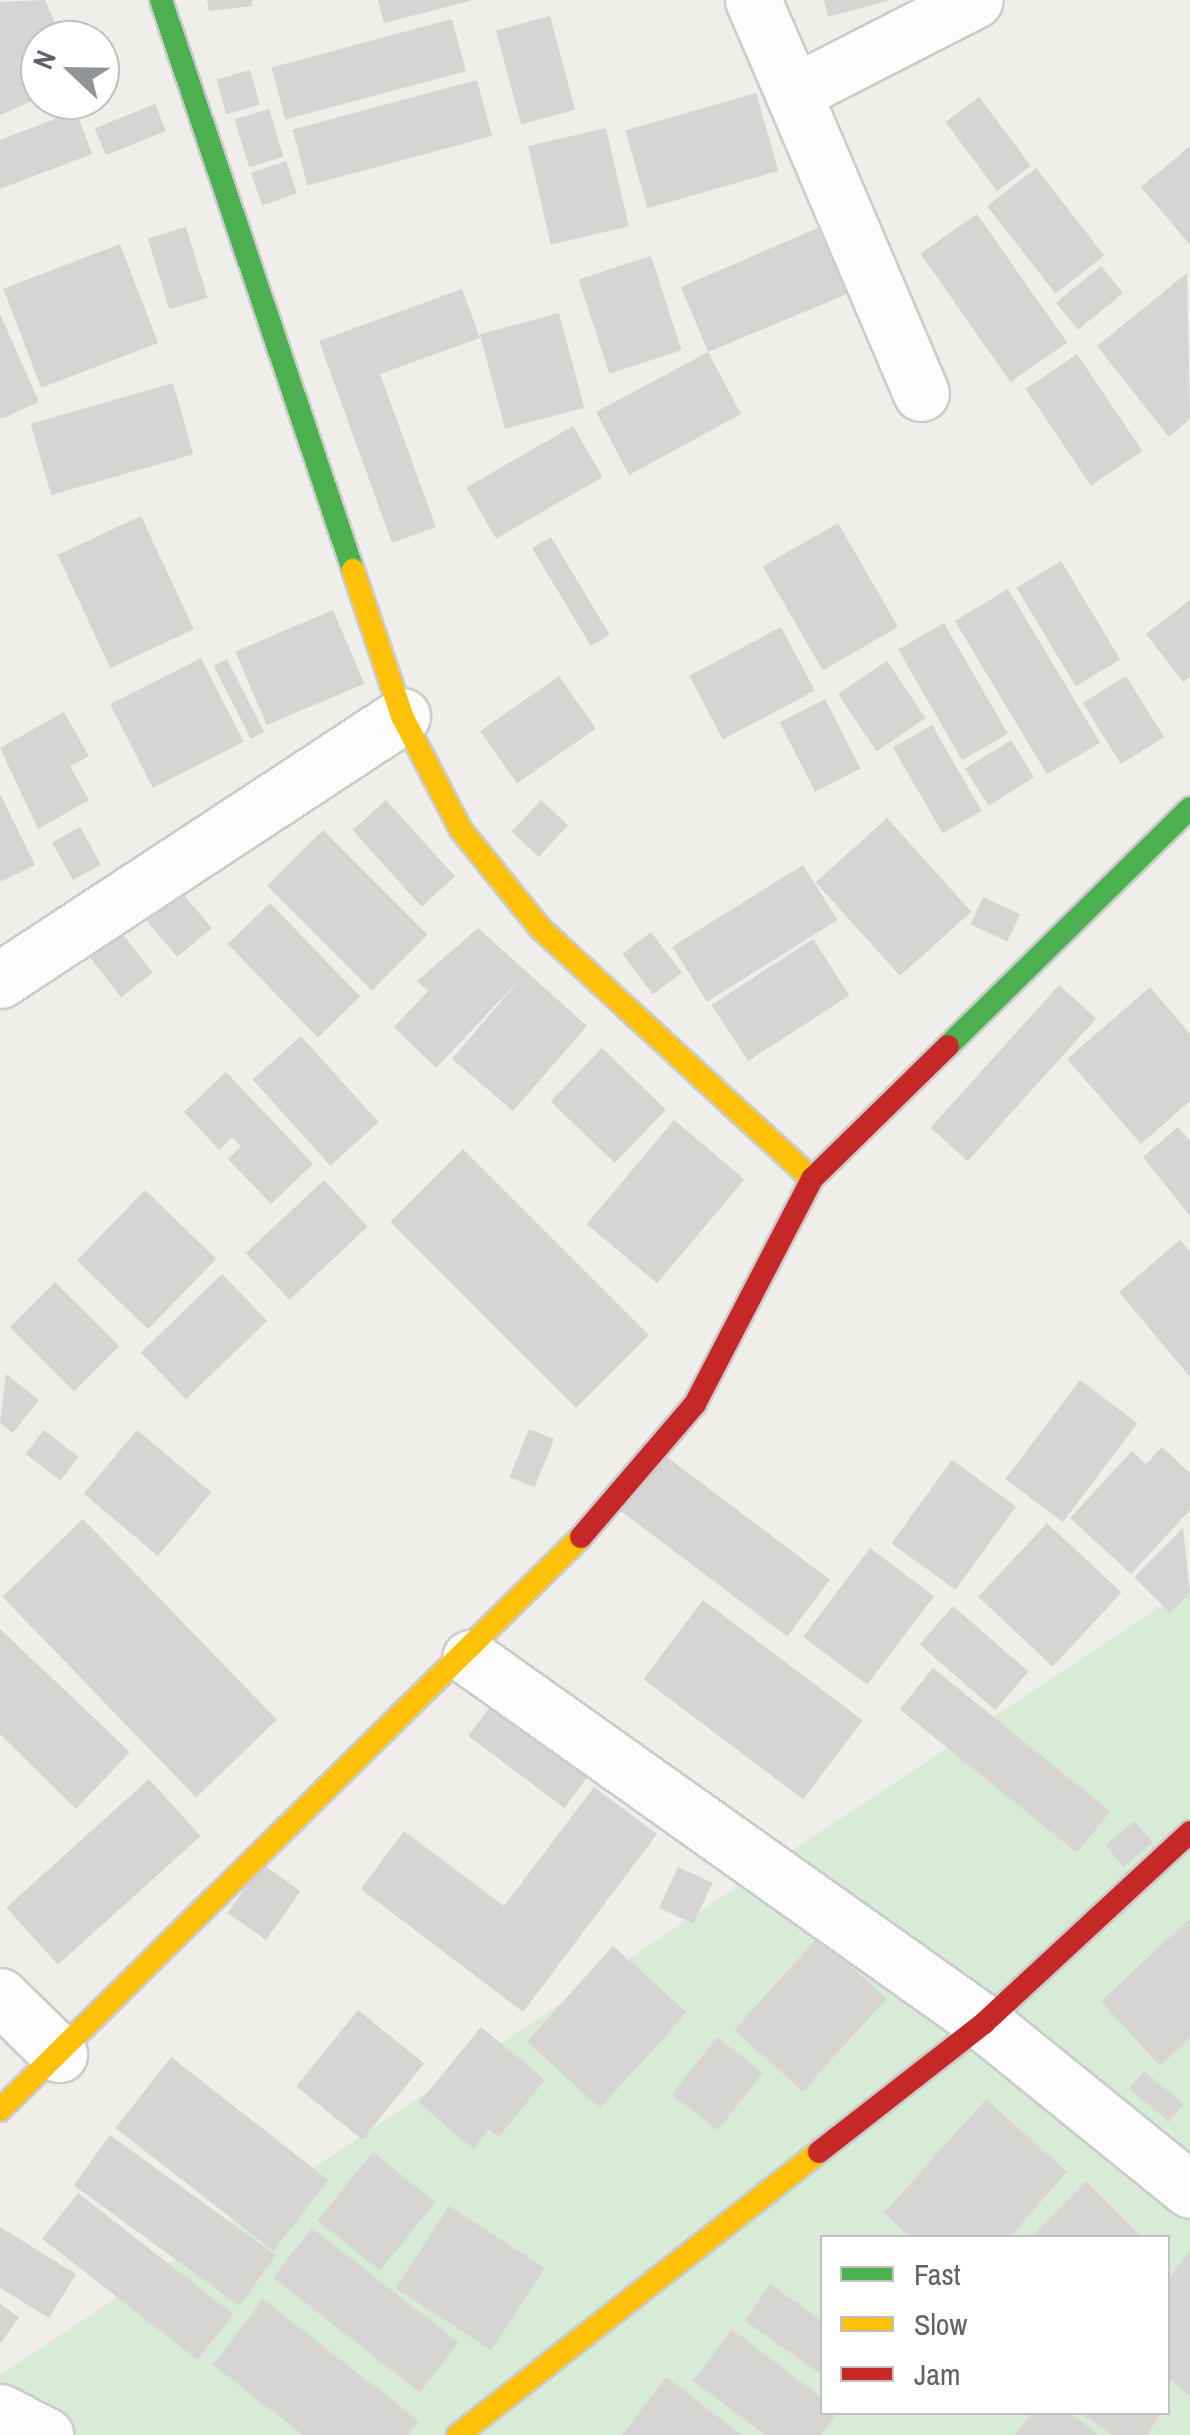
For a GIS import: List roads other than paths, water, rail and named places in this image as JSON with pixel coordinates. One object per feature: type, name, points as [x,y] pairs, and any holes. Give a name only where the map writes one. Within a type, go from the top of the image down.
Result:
[{"type":"street","points":[[161,0],[402,716],[495,881],[812,1179]]},
{"type":"street","points":[[753,0],[921,393]]},
{"type":"street","points":[[793,93],[975,0]]},
{"type":"street","points":[[0,980],[402,716]]},
{"type":"street","points":[[0,2110],[470,1658],[695,1404],[812,1179],[1190,808]]},
{"type":"street","points":[[470,1658],[984,2023],[1190,2190]]},
{"type":"street","points":[[458,2435],[984,2023],[1190,1832]]},
{"type":"street","points":[[0,1996],[59,2054]]},
{"type":"street","points":[[0,2412],[45,2435]]}]
